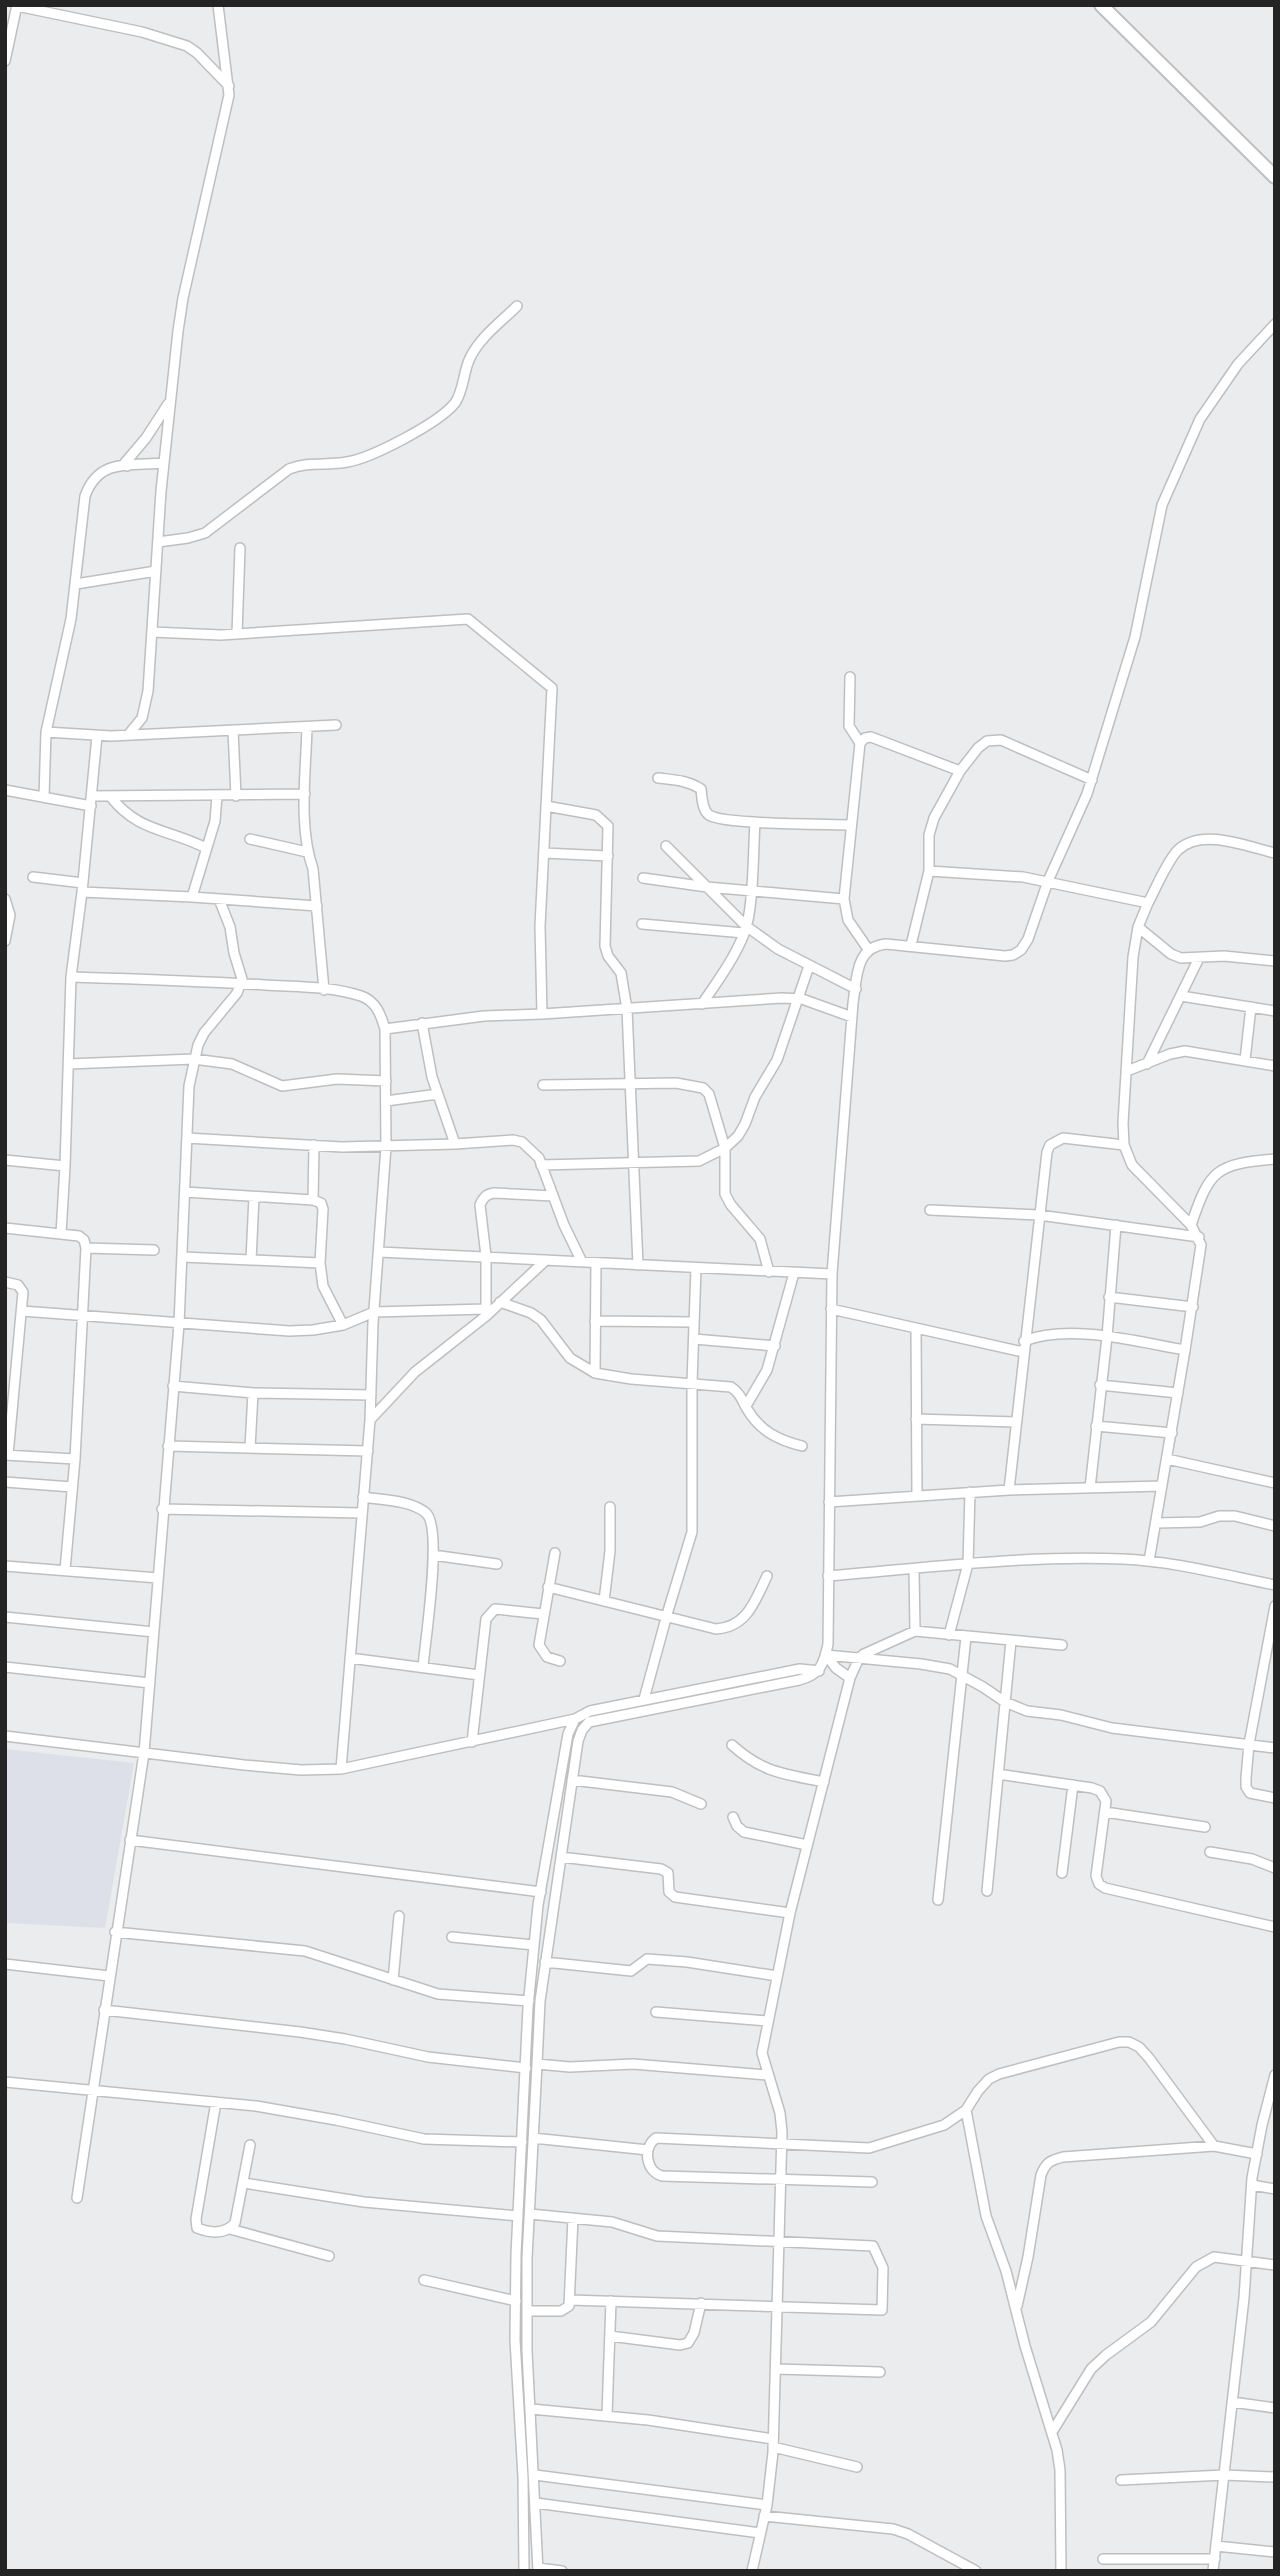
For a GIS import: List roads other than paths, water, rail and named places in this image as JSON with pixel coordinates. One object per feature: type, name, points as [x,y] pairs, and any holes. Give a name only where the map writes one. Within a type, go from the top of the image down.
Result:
[{"type":"street","points":[[128,735],[138,724],[145,709],[164,463],[183,298],[229,86],[218,5]]},
{"type":"street","points":[[1101,5],[1275,177]]},
{"type":"street","points":[[5,61],[17,6],[142,32],[187,46],[198,53],[229,86]]},
{"type":"street","points":[[158,542],[205,533],[289,469],[302,464],[344,463],[363,459],[419,429],[455,403],[469,360],[476,348],[517,306]]},
{"type":"street","points":[[562,2571],[538,2569],[527,2311],[540,2001],[578,1741],[589,1722],[799,1680],[819,1671],[828,1644],[832,1274],[852,1017],[859,969],[868,949],[876,945],[911,945],[1013,955],[1021,950],[1028,939],[1048,881],[1092,780],[1135,637],[1162,505],[1200,419],[1238,364],[1275,324]]},
{"type":"street","points":[[127,466],[124,464],[146,438],[170,402]]},
{"type":"street","points":[[44,797],[46,732],[71,619],[90,482],[107,468],[164,463]]},
{"type":"street","points":[[237,634],[240,548]]},
{"type":"street","points":[[76,584],[156,571]]},
{"type":"street","points":[[152,632],[237,634],[468,619],[552,688],[540,926],[542,1014]]},
{"type":"street","points":[[850,677],[849,726],[860,743]]},
{"type":"street","points":[[46,732],[97,736],[336,725]]},
{"type":"street","points":[[307,727],[307,852],[313,869],[324,990]]},
{"type":"street","points":[[233,730],[236,796]]},
{"type":"street","points":[[61,1234],[71,977],[83,888],[97,736]]},
{"type":"street","points":[[868,949],[848,920],[844,899],[860,743],[871,737],[960,771]]},
{"type":"street","points":[[911,945],[929,872],[930,827],[960,771],[978,748],[987,741],[1001,740],[1092,780]]},
{"type":"street","points":[[658,778],[688,782],[701,789],[704,808],[708,814],[755,822],[851,825]]},
{"type":"street","points":[[5,790],[91,801],[110,796],[305,794]]},
{"type":"street","points":[[110,796],[133,820],[206,848]]},
{"type":"street","points":[[192,897],[215,821],[217,796]]},
{"type":"street","points":[[545,806],[596,815],[608,826],[605,946],[608,956],[621,973],[627,1009],[638,1265]]},
{"type":"street","points":[[702,1004],[719,980],[745,930],[755,822]]},
{"type":"street","points":[[250,839],[307,852]]},
{"type":"street","points":[[1149,1561],[1201,1245],[1191,1225],[1132,1165],[1124,1145],[1133,957],[1139,927],[1148,903],[1171,859],[1186,844],[1208,839],[1219,840],[1275,853]]},
{"type":"street","points":[[666,846],[745,930],[856,989]]},
{"type":"street","points":[[544,853],[608,856]]},
{"type":"street","points":[[929,872],[995,874],[1048,881],[1148,903]]},
{"type":"street","points":[[33,877],[83,888],[317,906]]},
{"type":"street","points":[[643,878],[706,887],[844,899]]},
{"type":"street","points":[[5,899],[10,915],[5,941]]},
{"type":"street","points":[[77,2198],[144,1753],[179,1324],[189,1086],[194,1059],[204,1034],[242,983],[230,928],[219,899]]},
{"type":"street","points":[[642,924],[745,930]]},
{"type":"street","points":[[1139,927],[1171,954],[1181,958],[1224,956],[1275,961]]},
{"type":"street","points":[[1147,1063],[1199,958]]},
{"type":"street","points":[[541,1165],[699,1161],[725,1147],[738,1136],[755,1097],[777,1060],[809,966]]},
{"type":"street","points":[[71,977],[242,983],[363,996],[375,1005],[385,1029],[386,1147],[374,1312],[370,1420],[341,1769]]},
{"type":"street","points":[[1181,996],[1275,1011]]},
{"type":"street","points":[[385,1029],[484,1016],[799,999],[816,1002],[852,1017]]},
{"type":"street","points":[[1245,1060],[1251,1007]]},
{"type":"street","points":[[422,1023],[438,1094],[454,1144]]},
{"type":"street","points":[[1127,1071],[1185,1051],[1275,1066]]},
{"type":"street","points":[[68,1064],[194,1059],[232,1064],[282,1086],[337,1079],[386,1081]]},
{"type":"street","points":[[543,1085],[676,1083],[702,1088],[709,1094],[725,1147],[725,1194],[760,1239],[769,1272]]},
{"type":"street","points":[[386,1101],[438,1094]]},
{"type":"street","points":[[187,1138],[314,1146],[386,1147],[513,1140],[522,1142],[539,1158],[564,1225],[582,1262]]},
{"type":"street","points":[[1009,1490],[1047,1152],[1050,1145],[1063,1138],[1124,1145]]},
{"type":"street","points":[[313,1200],[314,1146]]},
{"type":"street","points":[[1191,1225],[1207,1184],[1220,1170],[1234,1163],[1275,1159]]},
{"type":"street","points":[[5,1160],[65,1166]]},
{"type":"street","points":[[185,1192],[313,1200],[321,1203],[320,1263],[323,1286],[343,1325]]},
{"type":"street","points":[[486,1312],[486,1256],[481,1205],[488,1194],[553,1196]]},
{"type":"street","points":[[251,1260],[254,1197]]},
{"type":"street","points":[[930,1210],[1039,1215],[1199,1237]]},
{"type":"street","points":[[1090,1488],[1116,1225]]},
{"type":"street","points":[[5,1228],[79,1236],[84,1240],[86,1248],[75,1459],[65,1570]]},
{"type":"street","points":[[86,1248],[154,1250]]},
{"type":"street","points":[[379,1252],[832,1274]]},
{"type":"street","points":[[183,1257],[320,1263]]},
{"type":"street","points":[[370,1420],[415,1372],[546,1260]]},
{"type":"street","points":[[596,1263],[596,1373]]},
{"type":"street","points":[[644,1699],[692,1532],[692,1383],[696,1268]]},
{"type":"street","points":[[746,1406],[767,1370],[794,1273]]},
{"type":"street","points":[[5,1282],[18,1285],[23,1292],[7,1455],[75,1459]]},
{"type":"street","points":[[1109,1297],[1192,1307]]},
{"type":"street","points":[[500,1302],[531,1313],[541,1320],[570,1358],[596,1373],[631,1379],[731,1387],[738,1392],[761,1428],[774,1437],[802,1446]]},
{"type":"street","points":[[831,1309],[1023,1352]]},
{"type":"street","points":[[22,1311],[289,1331],[343,1325],[374,1312],[486,1312]]},
{"type":"street","points":[[595,1321],[694,1322]]},
{"type":"street","points":[[916,1328],[917,1496]]},
{"type":"street","points":[[1024,1341],[1036,1336],[1078,1334],[1185,1350]]},
{"type":"street","points":[[694,1339],[775,1346]]},
{"type":"street","points":[[1100,1385],[1178,1393]]},
{"type":"street","points":[[173,1386],[253,1393],[371,1395]]},
{"type":"street","points":[[250,1448],[253,1393]]},
{"type":"street","points":[[916,1419],[1016,1422]]},
{"type":"street","points":[[1096,1426],[1172,1433]]},
{"type":"street","points":[[168,1446],[368,1451]]},
{"type":"street","points":[[1167,1459],[1275,1483]]},
{"type":"street","points":[[5,1482],[72,1487]]},
{"type":"street","points":[[829,1502],[1009,1490],[1162,1486]]},
{"type":"street","points":[[949,1635],[968,1564],[970,1493]]},
{"type":"street","points":[[363,1497],[414,1506],[427,1514],[433,1525],[433,1555],[423,1667]]},
{"type":"street","points":[[604,1601],[610,1552],[610,1507]]},
{"type":"street","points":[[162,1509],[362,1513]]},
{"type":"street","points":[[1156,1523],[1200,1522],[1219,1516],[1235,1516],[1275,1526]]},
{"type":"street","points":[[555,1553],[539,1645],[547,1657],[560,1661]]},
{"type":"street","points":[[433,1555],[497,1564]]},
{"type":"street","points":[[828,1576],[1041,1559],[1149,1561],[1275,1585]]},
{"type":"street","points":[[5,1566],[158,1578]]},
{"type":"street","points":[[914,1569],[915,1631]]},
{"type":"street","points":[[548,1587],[716,1629],[728,1628],[747,1614],[767,1576]]},
{"type":"street","points":[[1275,1606],[1249,1744],[1246,1787],[1251,1793],[1275,1798]]},
{"type":"street","points":[[472,1742],[488,1614],[495,1609],[543,1614]]},
{"type":"street","points":[[5,1617],[154,1632]]},
{"type":"street","points":[[752,2571],[767,2505],[773,2443],[782,2143],[780,2113],[762,2053],[790,1913],[850,1678],[859,1658],[915,1631],[1062,1645]]},
{"type":"street","points":[[938,1900],[966,1637]]},
{"type":"street","points":[[987,1891],[1011,1641]]},
{"type":"street","points":[[826,1655],[921,1664],[961,1674],[1004,1702],[1027,1711],[1061,1715],[1112,1728],[1275,1748]]},
{"type":"street","points":[[826,1655],[836,1668],[850,1678]]},
{"type":"street","points":[[350,1658],[479,1675]]},
{"type":"street","points":[[5,1667],[150,1683]]},
{"type":"street","points":[[5,1736],[301,1770],[341,1769],[576,1719],[590,1711],[644,1699],[800,1669],[819,1671]]},
{"type":"street","points":[[524,2571],[523,2477],[515,2340],[518,2216],[529,2000],[541,1892],[565,1749],[570,1726],[576,1719]]},
{"type":"street","points":[[732,1745],[750,1762],[762,1768],[824,1782]]},
{"type":"street","points":[[998,1774],[1100,1791],[1106,1801],[1096,1876],[1099,1884],[1105,1888],[1275,1927]]},
{"type":"street","points":[[572,1780],[672,1792],[701,1804]]},
{"type":"street","points":[[1062,1873],[1073,1785]]},
{"type":"street","points":[[1105,1812],[1205,1827]]},
{"type":"street","points":[[733,1817],[744,1832],[807,1845]]},
{"type":"street","points":[[130,1840],[541,1892]]},
{"type":"street","points":[[1210,1852],[1252,1859],[1275,1868]]},
{"type":"street","points":[[561,1857],[661,1869],[668,1873],[671,1895],[790,1913]]},
{"type":"street","points":[[393,1980],[399,1916]]},
{"type":"street","points":[[116,1932],[305,1951],[438,1994],[529,2000]]},
{"type":"street","points":[[452,1937],[534,1945]]},
{"type":"street","points":[[545,1962],[626,1971],[635,1969],[646,1959],[673,1960],[777,1976]]},
{"type":"street","points":[[5,1964],[109,1976]]},
{"type":"street","points":[[104,2010],[300,2032],[428,2057],[526,2068]]},
{"type":"street","points":[[656,2012],[768,2021]]},
{"type":"street","points":[[872,2182],[662,2176],[652,2171],[648,2164],[650,2143],[656,2138],[869,2148],[944,2125],[966,2110],[989,2079],[999,2074],[1105,2045],[1129,2042],[1139,2047],[1149,2058],[1214,2146]]},
{"type":"street","points":[[537,2064],[570,2067],[633,2064],[767,2075]]},
{"type":"street","points":[[1213,2571],[1247,2260],[1252,2185],[1275,2075]]},
{"type":"street","points":[[5,2082],[295,2112],[424,2139],[522,2142]]},
{"type":"street","points":[[216,2102],[196,2226],[209,2232],[230,2229],[330,2256]]},
{"type":"street","points":[[966,2110],[986,2216],[1017,2308],[1060,2470],[1061,2571]]},
{"type":"street","points":[[533,2138],[649,2150]]},
{"type":"street","points":[[230,2229],[235,2223],[250,2145]]},
{"type":"street","points":[[1017,2308],[1041,2175],[1044,2166],[1050,2161],[1063,2157],[1214,2146],[1257,2154]]},
{"type":"street","points":[[244,2183],[364,2202],[518,2216]]},
{"type":"street","points":[[1252,2185],[1275,2189]]},
{"type":"street","points":[[530,2214],[612,2221],[657,2236],[873,2246],[883,2268],[882,2310],[570,2300]]},
{"type":"street","points":[[527,2311],[561,2311],[569,2306],[573,2218]]},
{"type":"street","points":[[1052,2432],[1091,2369],[1106,2354],[1151,2322],[1196,2267],[1214,2258],[1275,2264]]},
{"type":"street","points":[[424,2280],[516,2301]]},
{"type":"street","points":[[607,2415],[611,2301]]},
{"type":"street","points":[[610,2336],[688,2343],[694,2333],[701,2303]]},
{"type":"street","points":[[776,2369],[880,2372]]},
{"type":"street","points":[[1232,2402],[1275,2408]]},
{"type":"street","points":[[531,2409],[607,2415],[773,2443],[857,2467]]},
{"type":"street","points":[[534,2475],[767,2505]]},
{"type":"street","points":[[1121,2480],[1224,2475],[1275,2477]]},
{"type":"street","points":[[536,2503],[760,2533]]},
{"type":"street","points":[[764,2516],[893,2529],[908,2534],[975,2571]]},
{"type":"street","points":[[1216,2546],[1275,2552]]},
{"type":"street","points":[[1104,2559],[1214,2559]]}]
